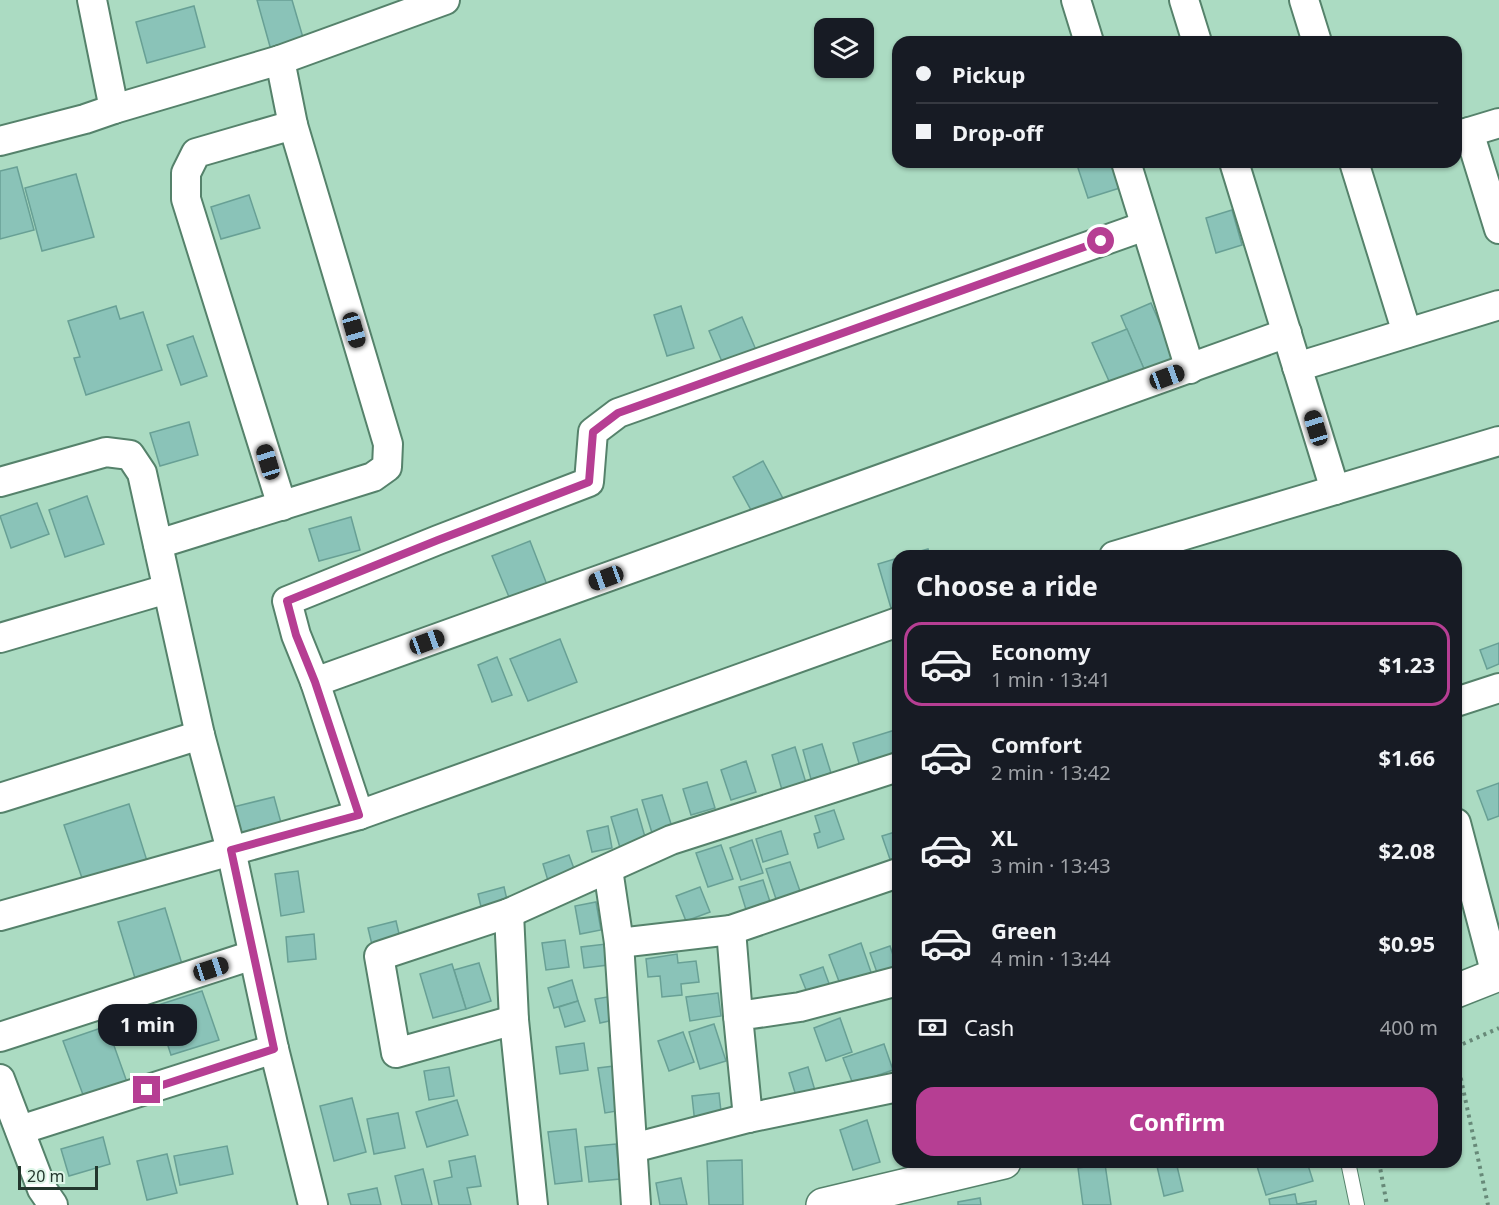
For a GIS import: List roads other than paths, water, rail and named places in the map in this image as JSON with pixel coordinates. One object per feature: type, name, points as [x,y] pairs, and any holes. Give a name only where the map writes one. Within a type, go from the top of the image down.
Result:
[{"type":"street","points":[[92,0],[114,109]]},
{"type":"street","points":[[0,141],[85,119],[280,60],[445,0]]},
{"type":"street","points":[[1076,0],[1087,36]]},
{"type":"street","points":[[1184,0],[1195,36]]},
{"type":"street","points":[[1304,0],[1315,36]]},
{"type":"street","points":[[158,544],[373,477],[387,467],[388,444],[293,125],[280,60]]},
{"type":"street","points":[[1499,123],[1463,134],[1499,228]]},
{"type":"street","points":[[282,506],[186,199],[186,173],[196,153],[293,125]]},
{"type":"street","points":[[1128,168],[1190,369]]},
{"type":"street","points":[[1236,168],[1335,490]]},
{"type":"street","points":[[1361,168],[1407,333]]},
{"type":"street","points":[[359,815],[315,682],[296,635],[287,601],[589,482],[593,432],[618,413],[1145,226]]},
{"type":"street","points":[[1298,367],[1499,305]]},
{"type":"street","points":[[315,682],[1287,333]]},
{"type":"street","points":[[1134,550],[1499,441]]},
{"type":"street","points":[[0,482],[106,452],[130,455],[142,473],[200,735],[231,850],[274,1049],[313,1205]]},
{"type":"street","points":[[0,638],[167,589]]},
{"type":"street","points":[[0,916],[359,815],[892,624]]},
{"type":"street","points":[[1462,700],[1499,688]]},
{"type":"street","points":[[0,798],[200,735]]},
{"type":"street","points":[[514,1020],[396,1053],[379,956],[509,913],[671,840],[892,769]]},
{"type":"street","points":[[1462,845],[1497,974],[1462,989]]},
{"type":"street","points":[[608,869],[619,944],[636,1205]]},
{"type":"street","points":[[619,944],[730,930],[892,875]]},
{"type":"street","points":[[509,913],[514,1020],[533,1205]]},
{"type":"street","points":[[730,930],[748,1118]]},
{"type":"street","points":[[0,1037],[253,955]]},
{"type":"street","points":[[738,1016],[800,1007],[892,983]]},
{"type":"street","points":[[20,1130],[274,1049]]},
{"type":"street","points":[[0,1079],[42,1189],[53,1205]]},
{"type":"street","points":[[633,1148],[748,1118],[892,1088]]},
{"type":"street","points":[[823,1205],[979,1168]]},
{"type":"lane","points":[[1349,1168],[1357,1205]]}]
